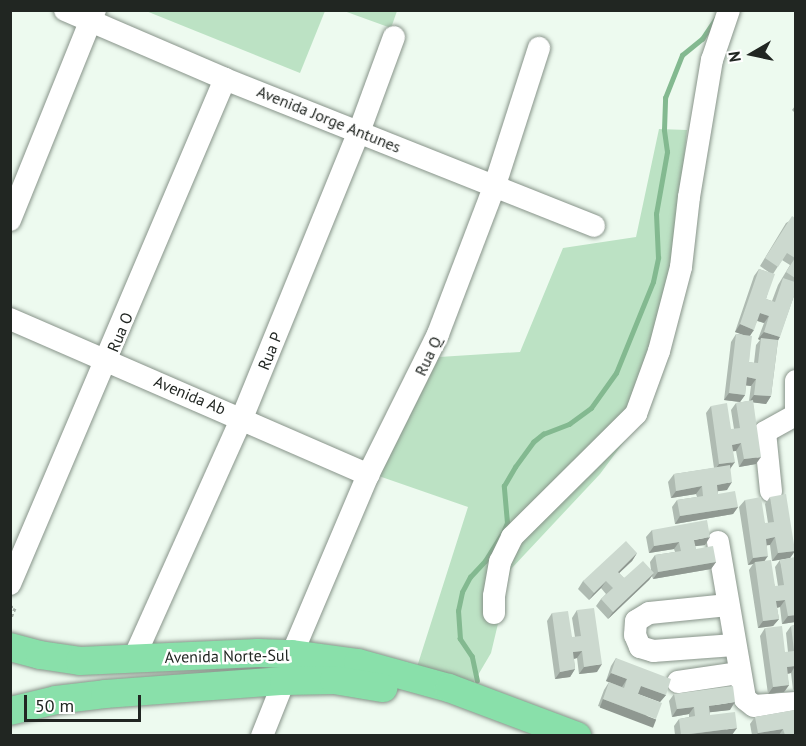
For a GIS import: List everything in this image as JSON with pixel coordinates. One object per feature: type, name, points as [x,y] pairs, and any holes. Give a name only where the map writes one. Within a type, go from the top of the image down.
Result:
[{"type":"main road","name":"Avenida Norte-Sul","points":[[10,647],[80,661],[133,660],[231,653],[292,654],[358,663],[412,676],[577,735]]},
{"type":"main road","name":"Avenida Norte-Sul","points":[[10,711],[56,700],[105,694],[284,681],[334,680],[389,689],[522,735]]},
{"type":"street","name":"Avenida Jorge Antunes","points":[[65,10],[93,16],[225,79],[594,226]]},
{"type":"street","points":[[494,613],[494,596],[500,562],[512,537],[636,414],[659,351],[681,267],[689,197],[712,60],[729,10]]},
{"type":"street","points":[[10,220],[93,16]]},
{"type":"street","name":"Rua P","points":[[133,660],[242,418],[359,132],[394,37]]},
{"type":"street","name":"Rua Q","points":[[292,654],[368,474],[438,334],[495,185],[539,48]]},
{"type":"street","name":"Rua O","points":[[10,584],[108,360],[225,79]]},
{"type":"street","name":"Avenida Ab","points":[[10,319],[368,474]]},
{"type":"street","points":[[771,491],[765,432],[795,415],[795,381]]},
{"type":"street","points":[[718,542],[745,699],[750,705],[795,703]]},
{"type":"street","points":[[728,605],[649,613],[636,621],[635,635],[640,647],[652,651],[734,645]]},
{"type":"street","points":[[678,682],[739,673]]},
{"type":"street","points":[[262,735],[284,681]]},
{"type":"path","points":[[10,606],[15,608],[10,620]]},
{"type":"green space","points":[[146,11],[325,11],[300,73]]},
{"type":"green space","points":[[344,11],[397,11],[391,28]]},
{"type":"green space","points":[[659,129],[687,130],[680,201],[677,312],[644,415],[600,474],[511,569],[491,653],[471,687],[416,670],[468,507],[373,474],[423,358],[520,352],[563,248],[636,237]]},
{"type":"building","points":[[792,216],[795,218],[795,258],[787,253],[778,267],[765,258]]},
{"type":"building","points":[[795,258],[795,278],[786,272]]},
{"type":"building","points":[[759,269],[775,274],[766,299],[775,302],[783,278],[795,282],[795,293],[780,337],[764,332],[769,316],[760,313],[754,330],[740,324]]},
{"type":"building","points":[[736,334],[752,336],[749,362],[758,363],[761,338],[778,340],[771,396],[754,395],[756,379],[747,377],[745,395],[729,393]]},
{"type":"building","points":[[753,400],[761,457],[744,459],[741,443],[732,445],[735,462],[719,464],[711,406],[727,403],[731,429],[740,428],[736,403]]},
{"type":"building","points":[[730,465],[732,482],[717,485],[718,494],[735,491],[738,507],[680,516],[677,500],[703,496],[702,486],[676,491],[674,474]]},
{"type":"building","points":[[786,494],[795,551],[778,553],[775,537],[766,539],[768,556],[753,558],[745,500],[761,497],[765,523],[774,522],[770,497]]},
{"type":"building","points":[[707,520],[710,537],[694,540],[696,549],[713,546],[716,562],[658,572],[655,555],[681,551],[679,542],[654,546],[652,530]]},
{"type":"building","points":[[626,541],[637,553],[618,572],[624,578],[643,561],[654,573],[613,612],[601,599],[613,588],[606,581],[594,593],[583,581]]},
{"type":"building","points":[[795,557],[795,615],[788,616],[785,600],[776,601],[779,619],[763,621],[755,562],[771,560],[775,586],[784,585],[780,560]]},
{"type":"building","points":[[594,608],[602,664],[584,667],[582,651],[573,652],[575,669],[560,672],[552,613],[568,611],[572,637],[581,636],[577,610]]},
{"type":"building","points":[[795,625],[795,666],[787,667],[789,685],[773,687],[765,628],[782,626],[785,652],[794,651],[791,626]]},
{"type":"building","points":[[616,658],[671,679],[666,695],[641,686],[638,694],[662,703],[656,719],[603,699],[609,682],[624,688],[627,679],[611,673]]},
{"type":"building","points":[[733,686],[735,702],[709,706],[710,715],[735,712],[737,728],[681,735],[679,719],[695,716],[694,707],[677,709],[674,694]]},
{"type":"building","points":[[795,710],[795,735],[785,735],[783,729],[758,733],[755,717]]},
{"type":"waterway","points":[[477,681],[472,657],[460,639],[458,611],[462,592],[470,577],[485,561],[507,523],[504,486],[515,467],[533,442],[543,434],[569,424],[591,408],[616,373],[653,282],[658,258],[656,214],[667,152],[664,130],[665,98],[682,55],[702,39],[716,18]]}]
